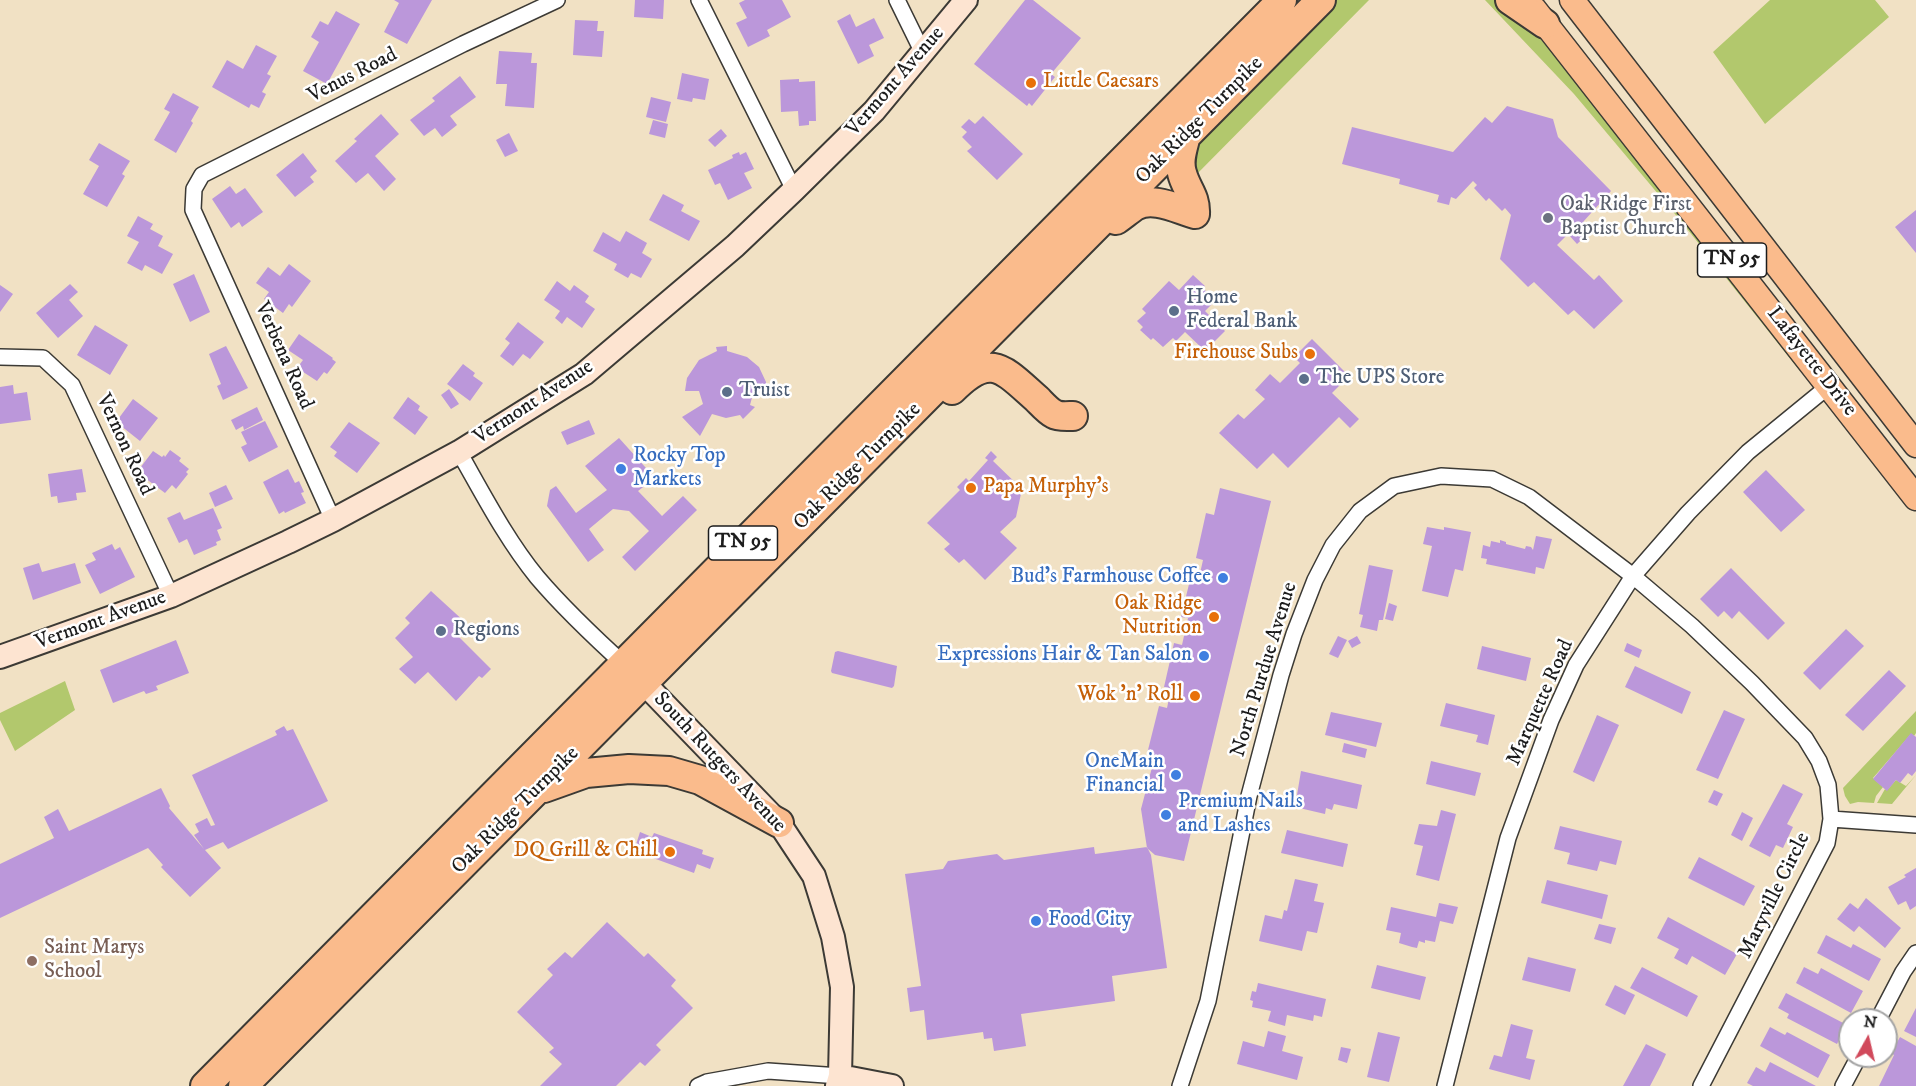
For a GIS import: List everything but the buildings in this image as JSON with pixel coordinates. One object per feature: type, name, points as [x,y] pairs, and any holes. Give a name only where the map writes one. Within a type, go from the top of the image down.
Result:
[{"type":"highway","name":"Oak Ridge Turnpike","points":[[243,1086],[537,790],[633,673],[1282,0]]},
{"type":"highway","name":"Oak Ridge Turnpike","points":[[205,1086],[418,869],[835,490],[1321,0]]},
{"type":"highway","points":[[1510,0],[1545,24]]},
{"type":"highway","points":[[1081,241],[1108,227],[1136,206],[1146,202],[1157,202],[1195,214],[1196,202],[1182,174],[1181,154],[1186,135]]},
{"type":"highway","points":[[835,490],[889,454],[963,379],[978,369],[990,367],[998,369],[1008,374],[1055,415],[1073,416]]},
{"type":"highway","points":[[537,790],[586,773],[629,769],[669,771],[700,780],[779,823]]},
{"type":"main road","name":"Lafayette Drive","points":[[1527,0],[1916,498]]},
{"type":"main road","name":"Lafayette Drive","points":[[1572,0],[1916,444]]},
{"type":"main road","points":[[1830,385],[1852,363]]},
{"type":"street","name":"Venus Road","points":[[193,210],[194,189],[202,175],[557,0]]},
{"type":"street","points":[[699,0],[794,190]]},
{"type":"street","points":[[897,0],[923,53]]},
{"type":"street","name":"Vermont Avenue","points":[[0,657],[171,596],[333,520],[459,452],[584,374],[735,246],[794,190],[874,111],[966,0]]},
{"type":"street","name":"Verbena Road","points":[[193,210],[333,520]]},
{"type":"street","name":"Vernon Road","points":[[1,356],[43,358],[72,385],[171,596]]},
{"type":"street","name":"Marquette Road","points":[[1444,1086],[1508,838],[1551,720],[1576,665],[1633,576],[1688,513],[1748,452],[1830,385]]},
{"type":"street","points":[[459,452],[487,502],[536,576],[578,621],[633,673]]},
{"type":"street","name":"North Purdue Avenue","points":[[1180,1086],[1208,1001],[1249,796],[1281,675],[1315,579],[1333,545],[1360,511],[1394,486],[1441,476],[1492,479],[1529,497],[1633,576]]},
{"type":"street","name":"Maryville Circle","points":[[1633,576],[1692,626],[1805,738],[1819,761],[1828,785],[1831,819],[1827,843],[1822,855],[1701,1086]]},
{"type":"street","name":"South Rutgers Avenue","points":[[633,673],[779,823],[814,876],[833,937],[842,987],[838,1081]]},
{"type":"street","points":[[1831,819],[1916,825]]},
{"type":"street","points":[[1884,1008],[1916,953]]},
{"type":"street","points":[[1843,1086],[1853,1068]]},
{"type":"street","points":[[698,1086],[707,1082],[768,1071],[892,1086]]},
{"type":"green space","points":[[1334,0],[1369,0],[1192,179],[1189,153]]},
{"type":"green space","points":[[1485,0],[1495,0],[1500,3],[1535,33],[1553,53],[1798,362],[1800,371],[1680,220],[1574,94]]},
{"type":"green space","points":[[1770,0],[1875,0],[1889,17],[1765,124],[1713,52]]},
{"type":"green space","points":[[65,681],[75,710],[15,751],[0,720],[0,713]]},
{"type":"green space","points":[[1916,711],[1916,733],[1914,736],[1911,734],[1873,778],[1883,787],[1874,803],[1850,804],[1843,788]]},
{"type":"green space","points":[[1916,775],[1892,804],[1877,803],[1885,789],[1887,790],[1896,780],[1906,786]]},
{"type":"place","name":"Little Caesars","points":[[1031,83]]},
{"type":"place","name":"Oak Ridge First Baptist Church","points":[[1548,218]]},
{"type":"place","name":"Home Federal Bank","points":[[1174,311]]},
{"type":"place","name":"Firehouse Subs","points":[[1310,354]]},
{"type":"place","name":"The UPS Store","points":[[1304,379]]},
{"type":"place","name":"Truist","points":[[727,392]]},
{"type":"place","name":"Rocky Top Markets","points":[[621,469]]},
{"type":"place","name":"Papa Murphy's","points":[[971,488]]},
{"type":"place","name":"Bud's Farmhouse Coffee","points":[[1223,578]]},
{"type":"place","name":"Oak Ridge Nutrition","points":[[1214,617]]},
{"type":"place","name":"Regions","points":[[441,631]]},
{"type":"place","name":"Expressions Hair & Tan Salon","points":[[1204,656]]},
{"type":"place","name":"Wok 'n' Roll","points":[[1195,696]]},
{"type":"place","name":"OneMain Financial","points":[[1176,775]]},
{"type":"place","name":"Premium Nails and Lashes","points":[[1166,815]]},
{"type":"place","name":"DQ Grill & Chill","points":[[670,852]]},
{"type":"place","name":"Food City","points":[[1036,921]]},
{"type":"place","name":"Saint Marys School","points":[[32,961]]}]
